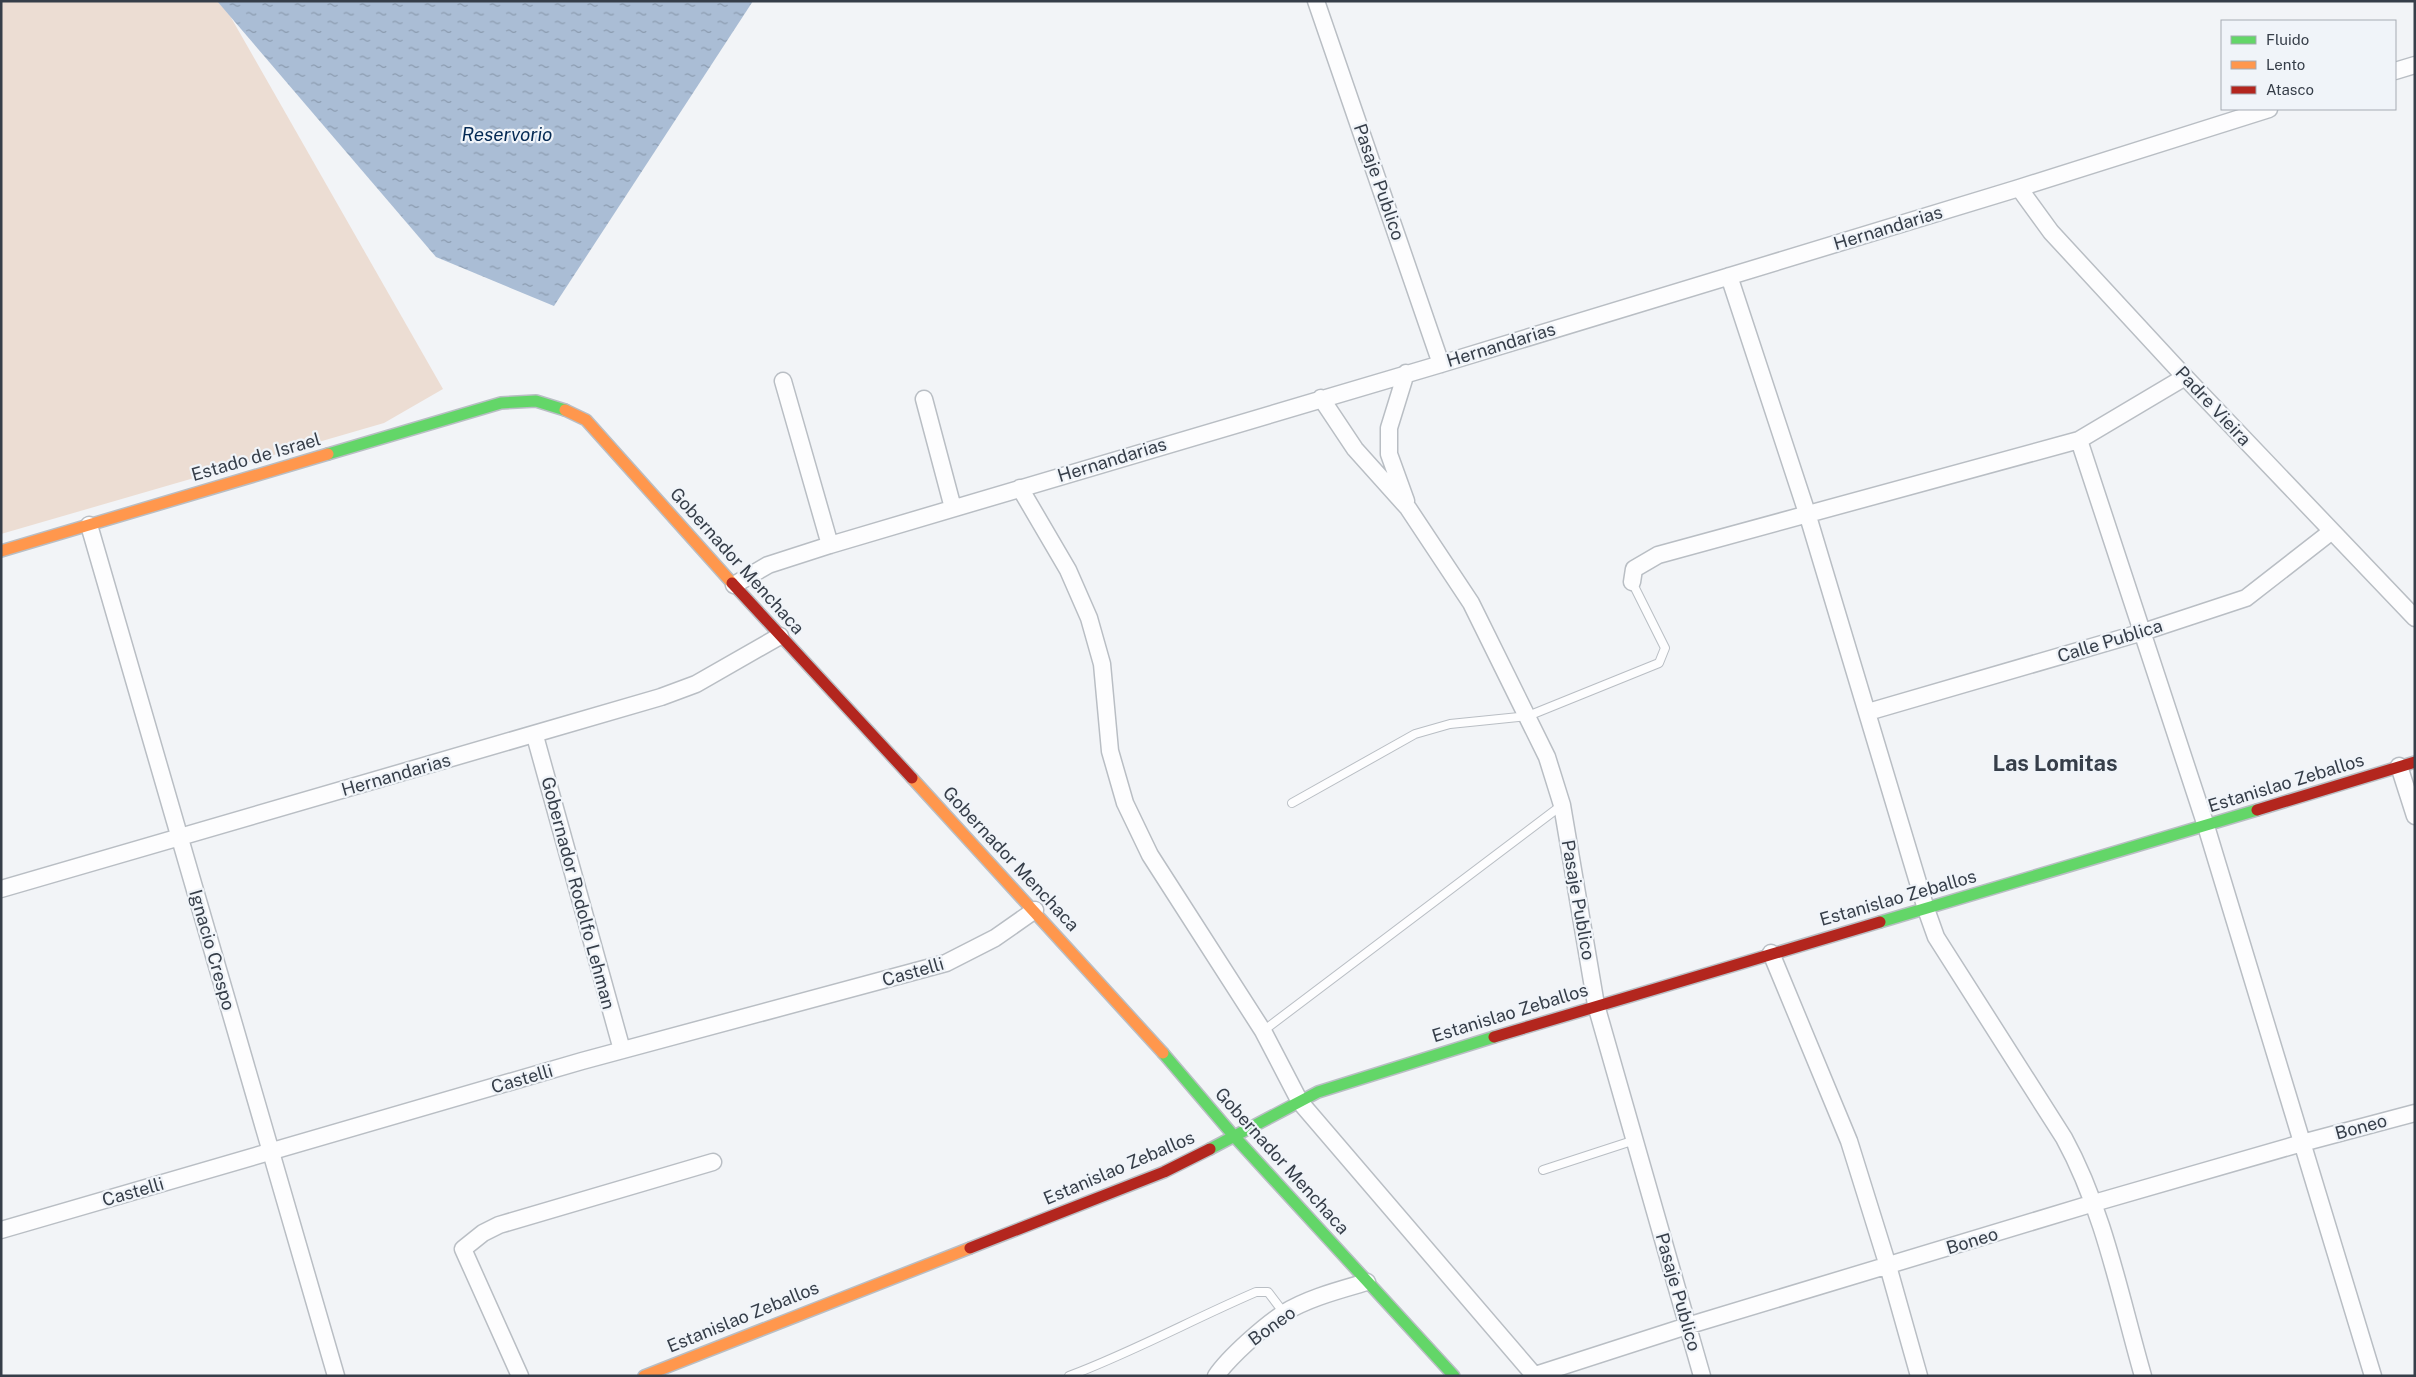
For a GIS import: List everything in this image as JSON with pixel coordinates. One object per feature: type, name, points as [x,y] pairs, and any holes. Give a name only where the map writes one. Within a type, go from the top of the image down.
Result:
[{"type":"street","name":"Pasaje Publico","points":[[1316,1],[1441,364]]},
{"type":"street","points":[[2396,71],[2415,65]]},
{"type":"street","name":"Hernandarias","points":[[734,585],[768,566],[830,545],[1406,372],[1441,364],[2019,188],[2266,110]]},
{"type":"street","name":"Padre Vieira","points":[[2019,188],[2051,232],[2185,377],[2415,618]]},
{"type":"street","points":[[1729,276],[1807,513],[1936,937],[2064,1138],[2080,1168],[2094,1204],[2143,1376]]},
{"type":"street","name":"Pasaje Publico","points":[[1406,372],[1389,428],[1389,454],[1408,508]]},
{"type":"street","points":[[1632,582],[1634,569],[1658,555],[2079,440],[2185,377]]},
{"type":"street","points":[[783,381],[830,545]]},
{"type":"street","name":"Pasaje Publico","points":[[1321,398],[1355,449],[1408,508],[1471,603],[1547,757],[1562,805],[1596,1005],[1702,1376]]},
{"type":"street","points":[[924,399],[953,508]]},
{"type":"street","name":"Estado de Israel","points":[[1,551],[501,403],[521,401]]},
{"type":"street","name":"Gobernador Menchaca","points":[[521,401],[546,402],[562,407],[586,420],[780,636],[1034,910],[1169,1059],[1233,1135],[1454,1376]]},
{"type":"street","points":[[2079,440],[2206,826],[2373,1376]]},
{"type":"street","points":[[1020,488],[1068,570],[1089,618],[1102,664],[1110,751],[1125,803],[1150,855],[1263,1031],[1300,1102],[1533,1375]]},
{"type":"street","name":"Ignacio Crespo","points":[[89,525],[336,1376]]},
{"type":"street","name":"Calle Publica","points":[[1868,712],[2143,632],[2246,598],[2332,531]]},
{"type":"street","name":"Hernandarias","points":[[1,889],[535,736],[662,697],[696,684],[780,636]]},
{"type":"street","name":"Gobernador Rodolfo Lehman","points":[[535,736],[622,1050]]},
{"type":"street","name":"Estanislao Zeballos","points":[[644,1376],[1164,1172],[1193,1159],[1233,1135],[1318,1092],[1596,1005],[2206,826],[2415,762]]},
{"type":"street","points":[[2399,766],[2415,816]]},
{"type":"street","name":"Castelli","points":[[1,1230],[622,1050],[946,963],[995,938],[1034,910]]},
{"type":"street","points":[[1771,953],[1849,1141],[1888,1266],[1919,1376]]},
{"type":"street","name":"Boneo","points":[[1533,1375],[1687,1326],[2094,1204],[2302,1143],[2415,1113]]},
{"type":"street","points":[[520,1376],[463,1249],[483,1233],[500,1225],[713,1162]]},
{"type":"street","name":"Boneo","points":[[1216,1376],[1246,1344],[1284,1313],[1333,1292],[1367,1282]]},
{"type":"lane","points":[[1292,803],[1415,734],[1450,724],[1528,716],[1659,663],[1665,648],[1632,582]]},
{"type":"lane","points":[[1263,1031],[1562,805]]},
{"type":"lane","points":[[1543,1170],[1635,1140]]},
{"type":"lane","points":[[1069,1376],[1116,1358],[1188,1322],[1256,1292],[1268,1292],[1284,1313]]},
{"type":"shaded area","points":[[1,1],[217,1],[229,14],[443,389],[384,423],[1,534]]},
{"type":"water","name":"Reservorio","points":[[217,1],[753,1],[554,306],[436,257]]},
{"type":"traffic: fast","points":[[328,454],[501,403],[536,401],[565,410]]},
{"type":"traffic: fast","points":[[1880,922],[2257,810]]},
{"type":"traffic: fast","points":[[1210,1149],[1318,1092],[1494,1037]]},
{"type":"traffic: fast","points":[[1163,1053],[1233,1135],[1454,1376]]},
{"type":"traffic: slow","points":[[565,410],[586,420],[732,583]]},
{"type":"traffic: slow","points":[[1,551],[328,454]]},
{"type":"traffic: slow","points":[[912,778],[1163,1053]]},
{"type":"traffic: slow","points":[[644,1376],[970,1248]]},
{"type":"traffic: jam","points":[[732,583],[912,778]]},
{"type":"traffic: jam","points":[[2257,810],[2415,762]]},
{"type":"traffic: jam","points":[[1494,1037],[1880,922]]},
{"type":"traffic: jam","points":[[970,1248],[1164,1172],[1210,1149]]},
{"type":"district","name":"Las Lomitas","points":[[2055,763]]}]
